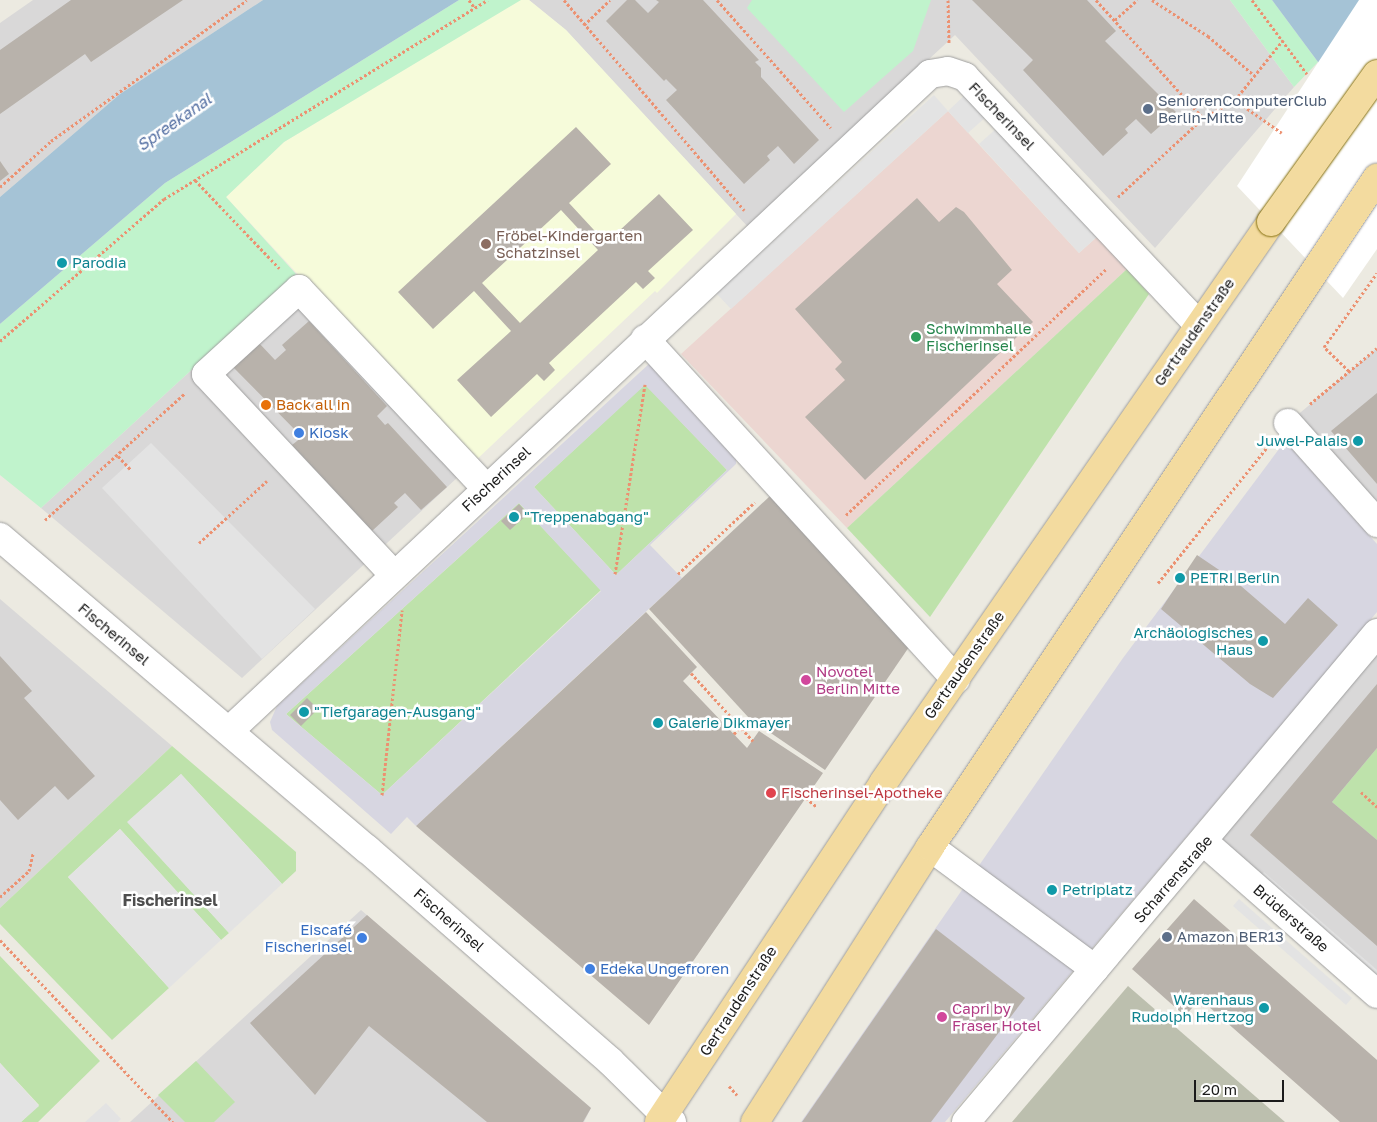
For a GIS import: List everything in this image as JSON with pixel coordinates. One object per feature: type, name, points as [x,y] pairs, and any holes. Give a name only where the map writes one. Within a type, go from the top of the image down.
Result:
[{"type":"main road","name":"Gertraudenstraße","points":[[665,1119],[755,972],[1199,325],[1377,74]]},
{"type":"main road","points":[[755,1122],[930,847],[1314,267],[1377,178]]},
{"type":"street","name":"Fischerinsel","points":[[229,731],[916,83],[930,74],[948,71],[965,77],[1199,325]]},
{"type":"street","points":[[394,575],[206,374],[298,289],[486,488]]},
{"type":"street","points":[[644,339],[956,678]]},
{"type":"street","points":[[1288,422],[1377,523]]},
{"type":"street","name":"Fischerinsel","points":[[0,537],[229,731],[570,1026],[665,1119]]},
{"type":"street","name":"Scharrenstraße","points":[[966,1122],[1094,969],[1204,842],[1377,633]]},
{"type":"street","name":"Brüderstraße","points":[[1204,842],[1377,994]]},
{"type":"street","points":[[930,847],[1094,969]]},
{"type":"path","points":[[0,187],[51,141],[247,0]]},
{"type":"path","points":[[469,0],[474,7]]},
{"type":"path","points":[[0,341],[164,199],[488,0]]},
{"type":"path","points":[[564,0],[763,227]]},
{"type":"path","points":[[584,25],[610,0]]},
{"type":"path","points":[[717,0],[848,147]]},
{"type":"path","points":[[948,0],[948,71]]},
{"type":"path","points":[[1096,0],[1204,118]]},
{"type":"path","points":[[1114,20],[1136,0]]},
{"type":"path","points":[[1152,0],[1208,36],[1254,75]]},
{"type":"path","points":[[1252,0],[1307,74]]},
{"type":"path","points":[[1097,216],[1204,118],[1235,100],[1283,40]]},
{"type":"path","points":[[1235,100],[1282,133]]},
{"type":"path","points":[[195,180],[298,289]]},
{"type":"path","points":[[824,536],[1128,250]]},
{"type":"path","points":[[1349,371],[1324,347],[1377,273]]},
{"type":"path","points":[[1158,583],[1288,422],[1377,348]]},
{"type":"path","points":[[45,520],[118,456],[206,374]]},
{"type":"path","points":[[615,574],[645,384]]},
{"type":"path","points":[[118,456],[132,470]]},
{"type":"path","points":[[199,543],[288,462]]},
{"type":"path","points":[[678,574],[776,483]]},
{"type":"path","points":[[382,796],[402,610]]},
{"type":"path","points":[[690,673],[753,741]]},
{"type":"path","points":[[734,734],[740,726]]},
{"type":"path","points":[[1361,792],[1377,806]]},
{"type":"path","points":[[806,798],[817,808]]},
{"type":"path","points":[[0,897],[29,871],[33,853]]},
{"type":"path","points":[[0,940],[173,1122]]},
{"type":"path","points":[[729,1086],[738,1096]]},
{"type":"shaded area","points":[[33,0],[263,0],[120,94],[0,197],[0,23]]},
{"type":"shaded area","points":[[459,0],[521,0],[284,142],[226,197],[296,274],[41,508],[0,475],[0,324],[165,183]]},
{"type":"shaded area","name":"Fröbel-Kindergarten Schatzinsel","points":[[520,0],[529,0],[566,30],[736,214],[657,293],[655,291],[473,463],[226,197],[284,142]]},
{"type":"shaded area","points":[[529,0],[1230,0],[1294,87],[1155,248],[955,35],[748,227],[566,30]]},
{"type":"shaded area","points":[[752,0],[931,0],[913,51],[844,112],[747,8]]},
{"type":"shaded area","points":[[1230,0],[1272,0],[1318,62],[1294,87]]},
{"type":"shaded area","points":[[967,93],[987,116],[968,133],[948,111]]},
{"type":"shaded area","points":[[934,95],[948,111],[731,309],[716,293]]},
{"type":"shaded area","points":[[948,111],[1079,253],[1098,236],[1127,269],[847,528],[681,354]]},
{"type":"shaded area","points":[[998,127],[1098,236],[1079,253],[979,144]]},
{"type":"shaded area","points":[[296,274],[473,463],[242,678],[41,508]]},
{"type":"shaded area","points":[[1377,348],[1377,523],[1288,423]]},
{"type":"shaded area","points":[[650,363],[736,458],[736,464],[650,545],[682,578],[416,826],[407,817],[391,834],[272,730],[270,722],[277,706]],"holes":[[[645,385],[727,470],[616,575],[534,487]],[[519,503],[601,591],[382,795],[286,714]]]},
{"type":"shaded area","name":"Petriplatz","points":[[1285,441],[1377,544],[1377,612],[945,1122],[801,1122],[1123,658]]},
{"type":"shaded area","points":[[151,443],[315,609],[262,659],[102,488]]},
{"type":"shaded area","points":[[0,599],[172,746],[0,908]]},
{"type":"shaded area","points":[[1377,633],[1377,994],[1204,842]]},
{"type":"shaded area","points":[[181,774],[282,884],[229,933],[127,822]]},
{"type":"shaded area","points":[[120,829],[221,940],[169,988],[68,877]]},
{"type":"shaded area","points":[[1264,872],[1377,970],[1377,982],[1258,878]]},
{"type":"shaded area","points":[[1239,899],[1352,998],[1346,1005],[1233,906]]},
{"type":"shaded area","points":[[361,910],[591,1108],[584,1122],[130,1122]]},
{"type":"shaded area","points":[[1128,986],[1285,1122],[1012,1122]]},
{"type":"shaded area","points":[[0,1063],[39,1106],[21,1122],[0,1122]]},
{"type":"shaded area","points":[[106,1103],[121,1119],[118,1122],[85,1122]]},
{"type":"green space","points":[[1127,269],[1149,294],[930,617],[847,528]]},
{"type":"green space","points":[[645,384],[727,470],[616,575],[534,487]]},
{"type":"green space","points":[[519,503],[601,590],[382,795],[286,714]]},
{"type":"green space","points":[[172,746],[296,852],[296,871],[282,884],[181,774],[128,822],[229,933],[221,940],[120,829],[68,877],[169,988],[112,1040],[0,924],[0,908]]},
{"type":"green space","points":[[1377,748],[1377,840],[1332,802]]},
{"type":"green space","points":[[0,956],[100,1061],[38,1122],[21,1122],[39,1105],[0,1063]]},
{"type":"green space","points":[[196,1061],[235,1102],[214,1122],[185,1122],[158,1095]]},
{"type":"water","name":"Spreekanal","points":[[263,0],[459,0],[165,183],[0,324],[0,197],[120,94]]},
{"type":"water","points":[[1272,0],[1377,0],[1377,139],[1318,62]]},
{"type":"pier","points":[[1359,0],[1377,0],[1377,249],[1343,298],[1237,186]]},
{"type":"building","points":[[71,0],[183,0],[91,62],[85,54],[0,114],[0,50]]},
{"type":"building","points":[[627,0],[635,0],[648,13],[659,2],[656,0],[703,0],[759,60],[755,62],[761,68],[761,77],[819,140],[794,164],[778,146],[767,156],[770,160],[744,184],[666,100],[677,90],[666,79],[664,81],[606,21]]},
{"type":"building","points":[[972,0],[1087,0],[1116,31],[1105,41],[1176,112],[1151,134],[1136,119],[1125,129],[1128,133],[1103,156],[1023,70],[1033,60]]},
{"type":"building","points":[[576,127],[611,164],[569,203],[606,243],[659,194],[693,230],[648,271],[655,278],[643,289],[636,282],[549,363],[555,370],[544,381],[537,374],[491,417],[457,380],[511,331],[474,291],[433,329],[398,292]],"holes":[[[561,210],[598,250],[520,323],[482,283]]]},
{"type":"building","points":[[0,161],[9,174],[0,181]]},
{"type":"building","name":"Schwimmhalle Fischerinsel","points":[[917,198],[939,222],[956,207],[964,212],[1012,270],[997,284],[1033,322],[865,480],[805,417],[845,380],[835,369],[842,362],[795,309]]},
{"type":"building","points":[[309,321],[387,406],[377,416],[385,425],[388,423],[447,487],[421,510],[405,493],[394,503],[398,507],[372,531],[292,445],[302,437],[233,367],[259,343],[275,360],[286,350],[282,345]]},
{"type":"building","name":"Juwel-Palais","points":[[1377,393],[1377,484],[1331,431]]},
{"type":"building","points":[[770,496],[909,647],[825,770],[749,718],[649,609]]},
{"type":"building","name":"\"Treppenabgang\"","points":[[519,504],[528,514],[510,530],[501,521]]},
{"type":"building","name":"Archäologisches Haus","points":[[1197,555],[1234,580],[1285,624],[1308,598],[1338,625],[1273,698],[1250,684],[1161,609]]},
{"type":"building","points":[[646,612],[697,667],[683,681],[747,748],[759,731],[823,773],[649,1025],[416,826]]},
{"type":"building","points":[[0,656],[32,691],[24,698],[95,776],[68,800],[55,786],[18,820],[0,800]]},
{"type":"building","points":[[1377,684],[1377,748],[1332,802],[1377,840],[1377,946],[1250,835]]},
{"type":"building","name":"\"Tiefgaragen-Ausgang\"","points":[[307,698],[318,709],[301,726],[290,715]]},
{"type":"building","name":"Warenhaus Rudolph Hertzog","points":[[1194,899],[1377,1060],[1377,1122],[1340,1122],[1200,999],[1185,1016],[1132,969]]},
{"type":"building","points":[[367,915],[591,1108],[583,1122],[487,1122],[369,1026],[315,1095],[250,1023]]},
{"type":"building","name":"Capri by Fraser Hotel","points":[[936,929],[1025,998],[931,1122],[802,1122]]},
{"type":"place","name":"SeniorenComputerClub Berlin-Mitte","points":[[1148,109]]},
{"type":"place","name":"Fröbel-Kindergarten Schatzinsel","points":[[486,244]]},
{"type":"place","name":"Parodia","points":[[62,263]]},
{"type":"place","name":"Schwimmhalle Fischerinsel","points":[[916,337]]},
{"type":"place","name":"Back all in","points":[[266,405]]},
{"type":"place","name":"Kiosk","points":[[299,433]]},
{"type":"place","name":"Juwel-Palais","points":[[1358,441]]},
{"type":"place","name":"\"Treppenabgang\"","points":[[514,517]]},
{"type":"place","name":"PETRI Berlin","points":[[1180,578]]},
{"type":"place","name":"Archäologisches Haus","points":[[1263,641]]},
{"type":"place","name":"Novotel Berlin Mitte","points":[[806,680]]},
{"type":"place","name":"\"Tiefgaragen-Ausgang\"","points":[[304,712]]},
{"type":"place","name":"Galerie Dikmayer","points":[[658,723]]},
{"type":"place","name":"Fischerinsel-Apotheke","points":[[771,793]]},
{"type":"place","name":"Petriplatz","points":[[1052,890]]},
{"type":"place","name":"Amazon BER13","points":[[1167,937]]},
{"type":"place","name":"Eiscafé Fischerinsel","points":[[362,938]]},
{"type":"place","name":"Edeka Ungefroren","points":[[590,969]]},
{"type":"place","name":"Warenhaus Rudolph Hertzog","points":[[1264,1008]]},
{"type":"place","name":"Capri by Fraser Hotel","points":[[942,1017]]},
{"type":"district","name":"Fischerinsel","points":[[170,900]]}]
